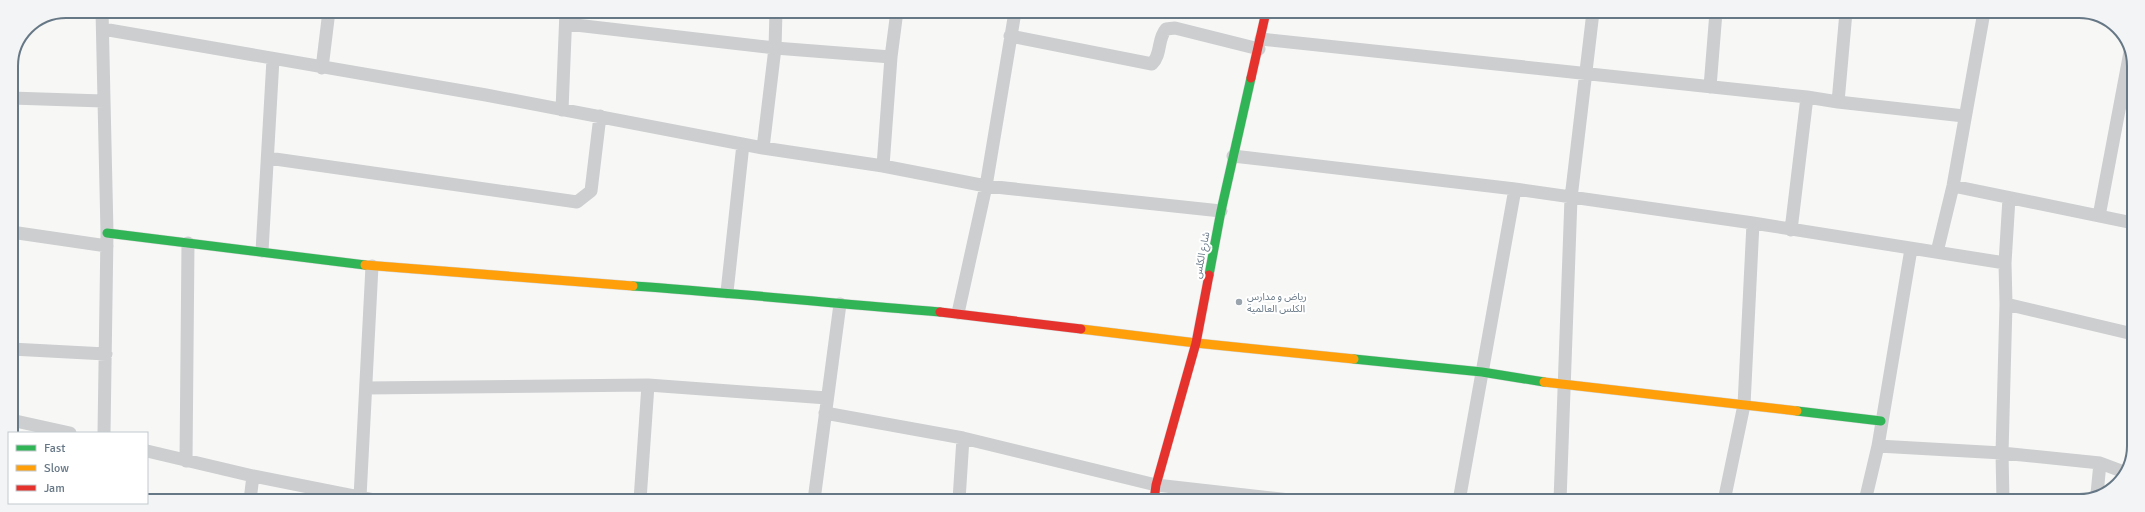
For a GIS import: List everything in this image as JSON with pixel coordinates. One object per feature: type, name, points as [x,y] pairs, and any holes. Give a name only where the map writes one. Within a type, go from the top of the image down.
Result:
[{"type":"street","points":[[102,18],[107,240],[104,432]]},
{"type":"street","points":[[322,68],[328,18]]},
{"type":"street","points":[[562,110],[567,18],[775,48],[892,57]]},
{"type":"street","points":[[763,148],[775,48],[776,18]]},
{"type":"street","points":[[883,166],[896,18]]},
{"type":"street","points":[[958,313],[986,186],[1013,18]]},
{"type":"street","name":"شارع الكلس","points":[[1155,494],[1156,485],[1196,343],[1221,211],[1265,18]]},
{"type":"street","points":[[1560,494],[1571,198],[1592,18]]},
{"type":"street","points":[[1710,87],[1716,18]]},
{"type":"street","points":[[1838,102],[1845,18]]},
{"type":"street","points":[[1937,252],[1953,186],[1964,116],[1983,18]]},
{"type":"street","points":[[1010,36],[1152,64],[1156,60],[1161,35],[1166,29],[1175,28],[1260,44],[1710,87],[1964,116]]},
{"type":"street","points":[[103,29],[322,68],[486,95],[763,148],[883,166],[986,186],[1221,211]]},
{"type":"street","points":[[262,251],[273,59]]},
{"type":"street","points":[[2099,216],[2127,91]]},
{"type":"street","points":[[1791,230],[1807,97]]},
{"type":"street","points":[[18,98],[103,101]]},
{"type":"street","points":[[268,158],[577,202],[591,190],[600,116]]},
{"type":"street","points":[[727,292],[743,144]]},
{"type":"street","points":[[1233,156],[1515,190],[1753,223],[2005,263]]},
{"type":"street","points":[[1953,186],[2127,222]]},
{"type":"street","points":[[1460,494],[1515,190]]},
{"type":"street","points":[[2003,494],[2002,453],[2006,304],[2005,263],[2009,198]]},
{"type":"street","points":[[1725,494],[1744,405],[1753,223]]},
{"type":"street","points":[[18,233],[107,240],[188,243],[262,251],[372,266],[559,282],[727,292],[840,304],[958,313],[1196,343],[1482,372],[1565,385],[1881,421]]},
{"type":"street","points":[[186,461],[188,243]]},
{"type":"street","points":[[1866,494],[1878,446],[1911,249]]},
{"type":"street","points":[[360,494],[367,388],[372,266]]},
{"type":"street","points":[[815,494],[840,304]]},
{"type":"street","points":[[2006,304],[2127,333]]},
{"type":"street","points":[[18,349],[106,354]]},
{"type":"street","points":[[367,388],[648,385],[827,398]]},
{"type":"street","points":[[640,494],[648,385]]},
{"type":"street","points":[[825,412],[963,438],[1156,485],[1236,494]]},
{"type":"street","points":[[18,422],[65,432]]},
{"type":"street","points":[[959,494],[963,438]]},
{"type":"street","points":[[1878,446],[2002,453],[2100,463],[2120,471]]},
{"type":"street","points":[[148,451],[253,476],[345,494]]},
{"type":"street","points":[[2097,490],[2100,463]]},
{"type":"street","points":[[251,494],[253,476]]},
{"type":"traffic: fast","points":[[1209,275],[1221,211],[1251,78]]},
{"type":"traffic: fast","points":[[107,233],[365,265]]},
{"type":"traffic: fast","points":[[633,286],[940,312]]},
{"type":"traffic: fast","points":[[1354,359],[1482,372],[1544,382]]},
{"type":"traffic: fast","points":[[1797,411],[1881,421]]},
{"type":"traffic: slow","points":[[365,265],[633,286]]},
{"type":"traffic: slow","points":[[1081,329],[1196,343],[1354,359]]},
{"type":"traffic: slow","points":[[1544,382],[1797,411]]},
{"type":"traffic: jam","points":[[1251,78],[1265,18]]},
{"type":"traffic: jam","points":[[1155,494],[1156,485],[1196,343],[1209,275]]},
{"type":"traffic: jam","points":[[940,312],[1081,329]]},
{"type":"place","name":"رياض و مدارس الكلس العالمية","points":[[1239,302]]}]
